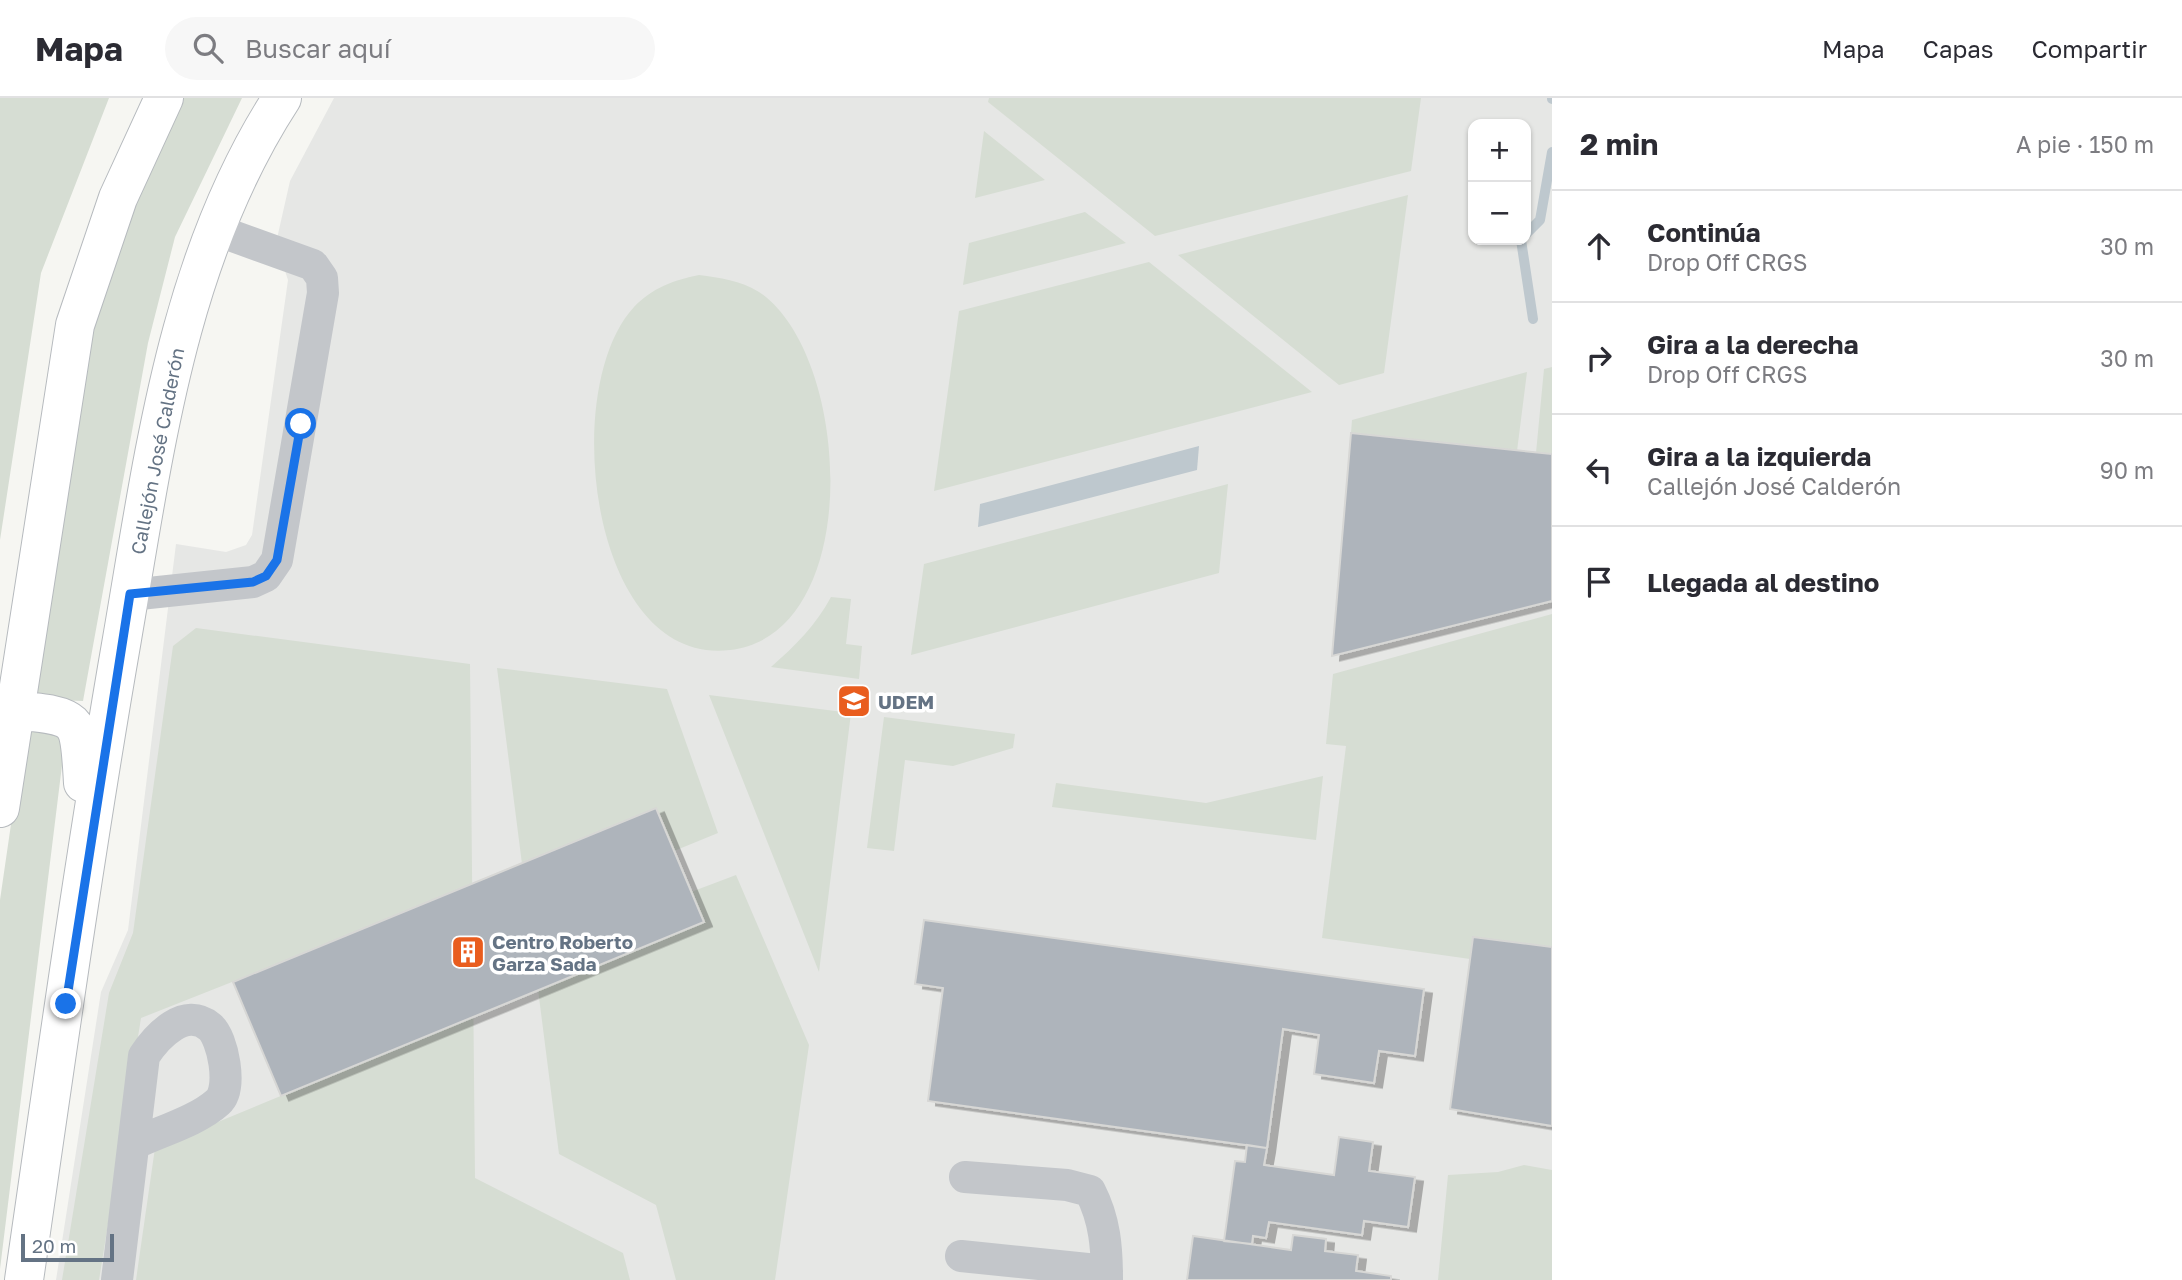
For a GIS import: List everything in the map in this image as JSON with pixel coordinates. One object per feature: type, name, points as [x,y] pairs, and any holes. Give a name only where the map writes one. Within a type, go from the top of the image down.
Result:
[{"type":"main road","points":[[0,808],[75,325],[118,198],[164,98]]},
{"type":"main road","name":"Callejón José Calderón","points":[[24,1280],[130,594],[170,367],[216,229],[255,141],[282,98]]},
{"type":"main road","points":[[15,710],[65,716],[80,733],[88,858]]},
{"type":"lane","points":[[130,594],[253,582],[266,576],[277,560],[323,293],[322,278],[313,265],[216,229]]},
{"type":"lane","points":[[117,1280],[136,1143]]},
{"type":"lane","points":[[961,1256],[1107,1275],[1106,1237],[1100,1211],[1090,1191],[1067,1185],[965,1177]]},
{"type":"shaded area","points":[[0,98],[109,98],[41,273],[0,540]]},
{"type":"shaded area","points":[[179,98],[242,98],[175,237],[148,343],[83,701],[32,699],[85,331]]},
{"type":"shaded area","name":"UDEM","points":[[334,98],[1552,98],[1552,1280],[56,1280],[101,992],[128,930],[176,544],[226,552],[246,545],[252,535],[288,280],[285,271],[271,265],[290,181]]},
{"type":"shaded area","points":[[989,98],[1421,98],[1411,171],[1155,236],[988,102]]},
{"type":"shaded area","points":[[984,131],[1045,180],[975,198]]},
{"type":"shaded area","points":[[1408,195],[1384,373],[1339,385],[1178,255]]},
{"type":"shaded area","points":[[1085,212],[1126,243],[963,285],[969,243]]},
{"type":"shaded area","points":[[1149,262],[1312,392],[934,491],[959,311]]},
{"type":"shaded area","points":[[699,275],[730,280],[752,288],[790,325],[813,372],[827,428],[830,488],[823,546],[805,596],[774,633],[730,650],[683,644],[646,615],[619,571],[601,516],[594,456],[597,398],[611,346],[641,300],[664,286]]},
{"type":"shaded area","points":[[1552,367],[1552,454],[1536,453],[1544,369]]},
{"type":"shaded area","points":[[1527,372],[1517,451],[1351,433],[1352,420]]},
{"type":"shaded area","points":[[1199,446],[1197,470],[978,527],[980,504]]},
{"type":"shaded area","points":[[1228,484],[1219,573],[911,655],[924,564]]},
{"type":"shaded area","points":[[831,597],[851,599],[846,644],[862,646],[859,679],[771,667],[804,635]]},
{"type":"shaded area","points":[[1552,614],[1552,947],[1474,937],[1470,959],[1322,938],[1346,746],[1326,744],[1333,674]]},
{"type":"shaded area","points":[[196,628],[470,664],[475,1178],[623,1253],[630,1280],[136,1280],[155,1148],[346,1069],[298,956],[141,1018],[99,1280],[62,1280],[109,993],[133,933],[173,646]]},
{"type":"shaded area","points":[[497,668],[667,689],[718,833],[674,851],[656,808],[597,833],[644,946],[703,923],[691,892],[736,875],[809,1045],[775,1280],[676,1280],[656,1205],[559,1154]]},
{"type":"shaded area","points":[[709,695],[851,713],[819,972]]},
{"type":"shaded area","points":[[884,717],[1015,734],[1013,748],[953,766],[905,760],[894,851],[867,848]]},
{"type":"shaded area","points":[[26,721],[58,726],[64,749],[0,1269],[0,900]]},
{"type":"shaded area","points":[[1323,776],[1316,840],[1052,807],[1056,783],[1206,803]]},
{"type":"shaded area","points":[[1524,1165],[1552,1170],[1552,1280],[1438,1280],[1448,1175],[1498,1172]]},
{"type":"building","points":[[1351,433],[1552,454],[1552,601],[1332,656]]},
{"type":"building","name":"Centro Roberto Garza Sada","points":[[656,808],[704,922],[281,1096],[233,982]]},
{"type":"building","points":[[924,920],[1424,989],[1415,1056],[1379,1051],[1374,1083],[1314,1074],[1319,1035],[1283,1029],[1267,1148],[928,1101],[943,988],[915,984]]},
{"type":"building","points":[[1473,937],[1552,947],[1552,1126],[1450,1109]]},
{"type":"building","points":[[1339,1137],[1373,1142],[1369,1171],[1415,1177],[1408,1227],[1364,1221],[1362,1235],[1269,1222],[1266,1238],[1253,1236],[1252,1244],[1224,1241],[1235,1161],[1245,1162],[1247,1145],[1267,1148],[1264,1165],[1334,1175]]},
{"type":"building","points":[[1293,1235],[1326,1239],[1325,1251],[1358,1255],[1356,1271],[1391,1276],[1391,1280],[1187,1280],[1193,1236],[1291,1250]]},
{"type":"waterway","points":[[1531,229],[1540,220],[1552,152]]},
{"type":"waterway","points":[[1522,245],[1533,319]]},
{"type":"place","name":"UDEM","points":[[854,701]]},
{"type":"place","name":"Centro Roberto Garza Sada","points":[[468,952]]},
{"type":"route","points":[[66,1004],[130,594],[253,582],[266,576],[277,560],[301,424]]}]
